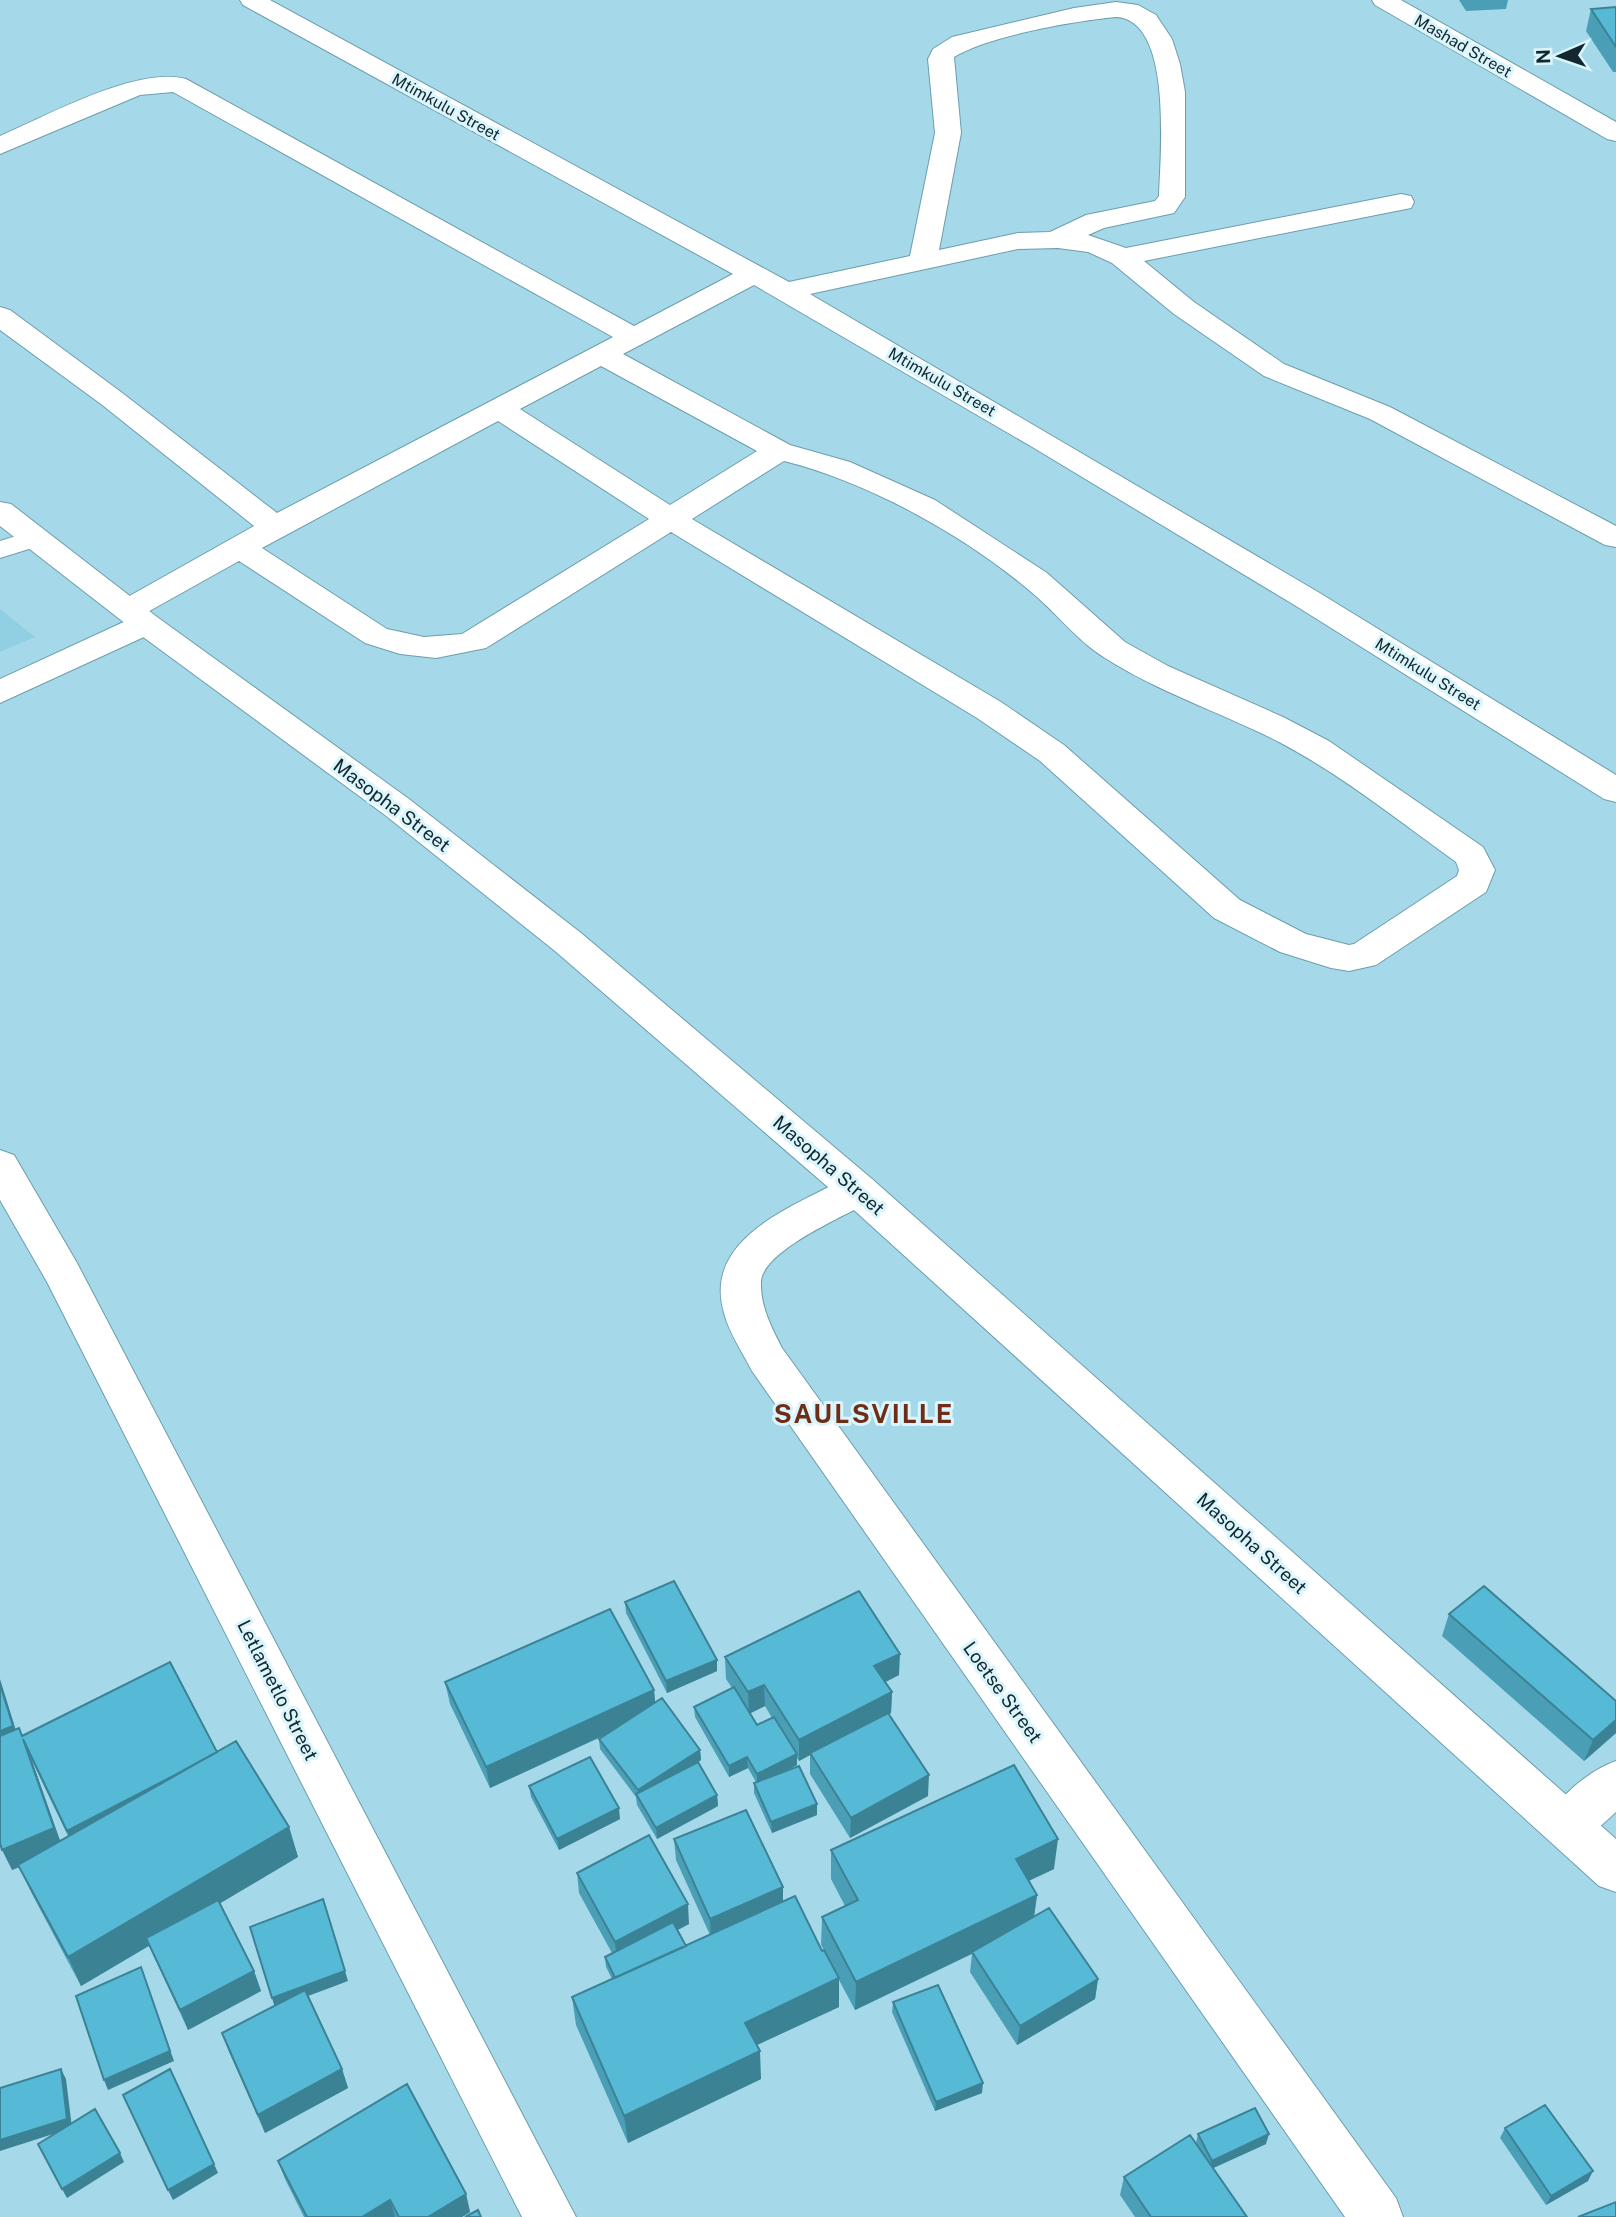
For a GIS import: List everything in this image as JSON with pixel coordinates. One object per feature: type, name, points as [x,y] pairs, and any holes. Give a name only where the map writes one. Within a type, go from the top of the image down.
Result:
[{"type":"street","points":[[256,2],[290,0]]},
{"type":"street","name":"Mashad Street","points":[[1384,0],[1616,133]]},
{"type":"street","name":"Mtimkulu Street","points":[[256,2],[785,290],[1307,599],[1616,791]]},
{"type":"street","points":[[923,261],[948,133],[942,54],[961,42],[1098,12],[1130,10],[1153,24],[1167,59],[1171,88],[1171,197],[1164,207],[1107,218],[1056,239]]},
{"type":"street","points":[[0,146],[135,89],[177,84],[634,337]]},
{"type":"street","points":[[1122,257],[1401,202]]},
{"type":"street","points":[[785,290],[1018,241],[1056,239],[1089,243],[1112,250],[1184,308],[1273,370],[1380,413],[1616,538]]},
{"type":"street","points":[[0,692],[137,617],[239,547],[275,527],[754,274]]},
{"type":"street","points":[[0,316],[111,398],[275,527]]},
{"type":"street","points":[[498,408],[669,518],[989,710],[1052,752],[1227,909],[1251,925],[1332,958],[1350,960],[1363,957],[1473,883],[1477,870],[1471,855],[1322,752],[1292,735],[1209,699],[1113,649],[1089,631],[1045,587],[971,534],[907,496],[813,458],[779,451],[601,354]]},
{"type":"street","points":[[239,547],[376,636],[401,646],[452,648],[474,641],[779,451]]},
{"type":"street","name":"Masopha Street","points":[[0,511],[17,544],[137,617],[397,807],[547,925],[858,1190],[1616,1870]]},
{"type":"street","name":"Letlametlo Street","points":[[0,1165],[63,1274],[550,2217]]},
{"type":"street","name":"Loetse Street","points":[[858,1190],[769,1239],[749,1258],[741,1280],[744,1313],[755,1336],[767,1359],[805,1415],[1377,2217]]},
{"type":"street","points":[[1567,1826],[1616,1782]]},
{"type":"shaded area","points":[[0,609],[35,637],[0,652]]},
{"type":"building","points":[[1616,7],[1616,47],[1591,9]]},
{"type":"building","points":[[674,1581],[717,1660],[666,1681],[625,1602]]},
{"type":"building","points":[[1484,1586],[1616,1701],[1616,1720],[1593,1740],[1449,1614]]},
{"type":"building","points":[[859,1591],[900,1654],[874,1666],[892,1692],[799,1740],[764,1685],[748,1692],[725,1657]]},
{"type":"building","points":[[610,1609],[654,1690],[486,1767],[445,1682]]},
{"type":"building","points":[[170,1662],[217,1752],[67,1831],[23,1739],[54,1828],[2,1850],[0,1736],[19,1728],[22,1736]]},
{"type":"building","points":[[0,1684],[13,1726],[0,1731]]},
{"type":"building","points":[[734,1687],[757,1725],[774,1717],[797,1754],[757,1774],[747,1757],[729,1766],[694,1707]]},
{"type":"building","points":[[662,1698],[700,1750],[638,1790],[599,1739]]},
{"type":"building","points":[[888,1713],[929,1775],[851,1818],[810,1753]]},
{"type":"building","points":[[236,1741],[289,1827],[68,1957],[18,1865]]},
{"type":"building","points":[[590,1757],[619,1808],[557,1839],[529,1786]]},
{"type":"building","points":[[698,1762],[717,1795],[656,1828],[636,1794]]},
{"type":"building","points":[[1014,1765],[1058,1839],[1016,1859],[1037,1895],[856,1982],[822,1917],[858,1900],[831,1850]]},
{"type":"building","points":[[799,1766],[817,1804],[771,1822],[754,1783]]},
{"type":"building","points":[[746,1810],[783,1887],[710,1919],[674,1839]]},
{"type":"building","points":[[649,1835],[688,1904],[615,1942],[577,1873]]},
{"type":"building","points":[[795,1896],[822,1951],[824,1950],[839,1978],[745,2023],[760,2051],[624,2116],[572,1997]]},
{"type":"building","points":[[323,1899],[345,1971],[272,1998],[250,1927]]},
{"type":"building","points":[[218,1900],[254,1971],[180,2010],[146,1938]]},
{"type":"building","points":[[1049,1908],[1098,1979],[1020,2026],[972,1952]]},
{"type":"building","points":[[673,1922],[686,1946],[615,1978],[605,1957]]},
{"type":"building","points":[[141,1967],[170,2051],[104,2080],[76,1996]]},
{"type":"building","points":[[938,1985],[983,2083],[936,2102],[893,2002]]},
{"type":"building","points":[[305,1990],[342,2069],[258,2115],[222,2033]]},
{"type":"building","points":[[61,2069],[67,2119],[0,2140],[0,2088]]},
{"type":"building","points":[[170,2069],[214,2164],[168,2190],[123,2095]]},
{"type":"building","points":[[407,2084],[466,2194],[428,2217],[399,2217],[390,2200],[362,2217],[307,2217],[278,2161]]},
{"type":"building","points":[[1545,2105],[1593,2171],[1551,2196],[1505,2128]]},
{"type":"building","points":[[1255,2108],[1269,2134],[1212,2161],[1198,2134]]},
{"type":"building","points":[[95,2109],[120,2153],[62,2189],[38,2144]]},
{"type":"building","points":[[1190,2135],[1247,2217],[1151,2217],[1124,2177]]},
{"type":"building","points":[[1616,2202],[1616,2217],[1578,2217]]},
{"type":"building","points":[[478,2210],[481,2217],[465,2217]]},
{"type":"district","name":"SAULSVILLE","points":[[864,1413]]}]
